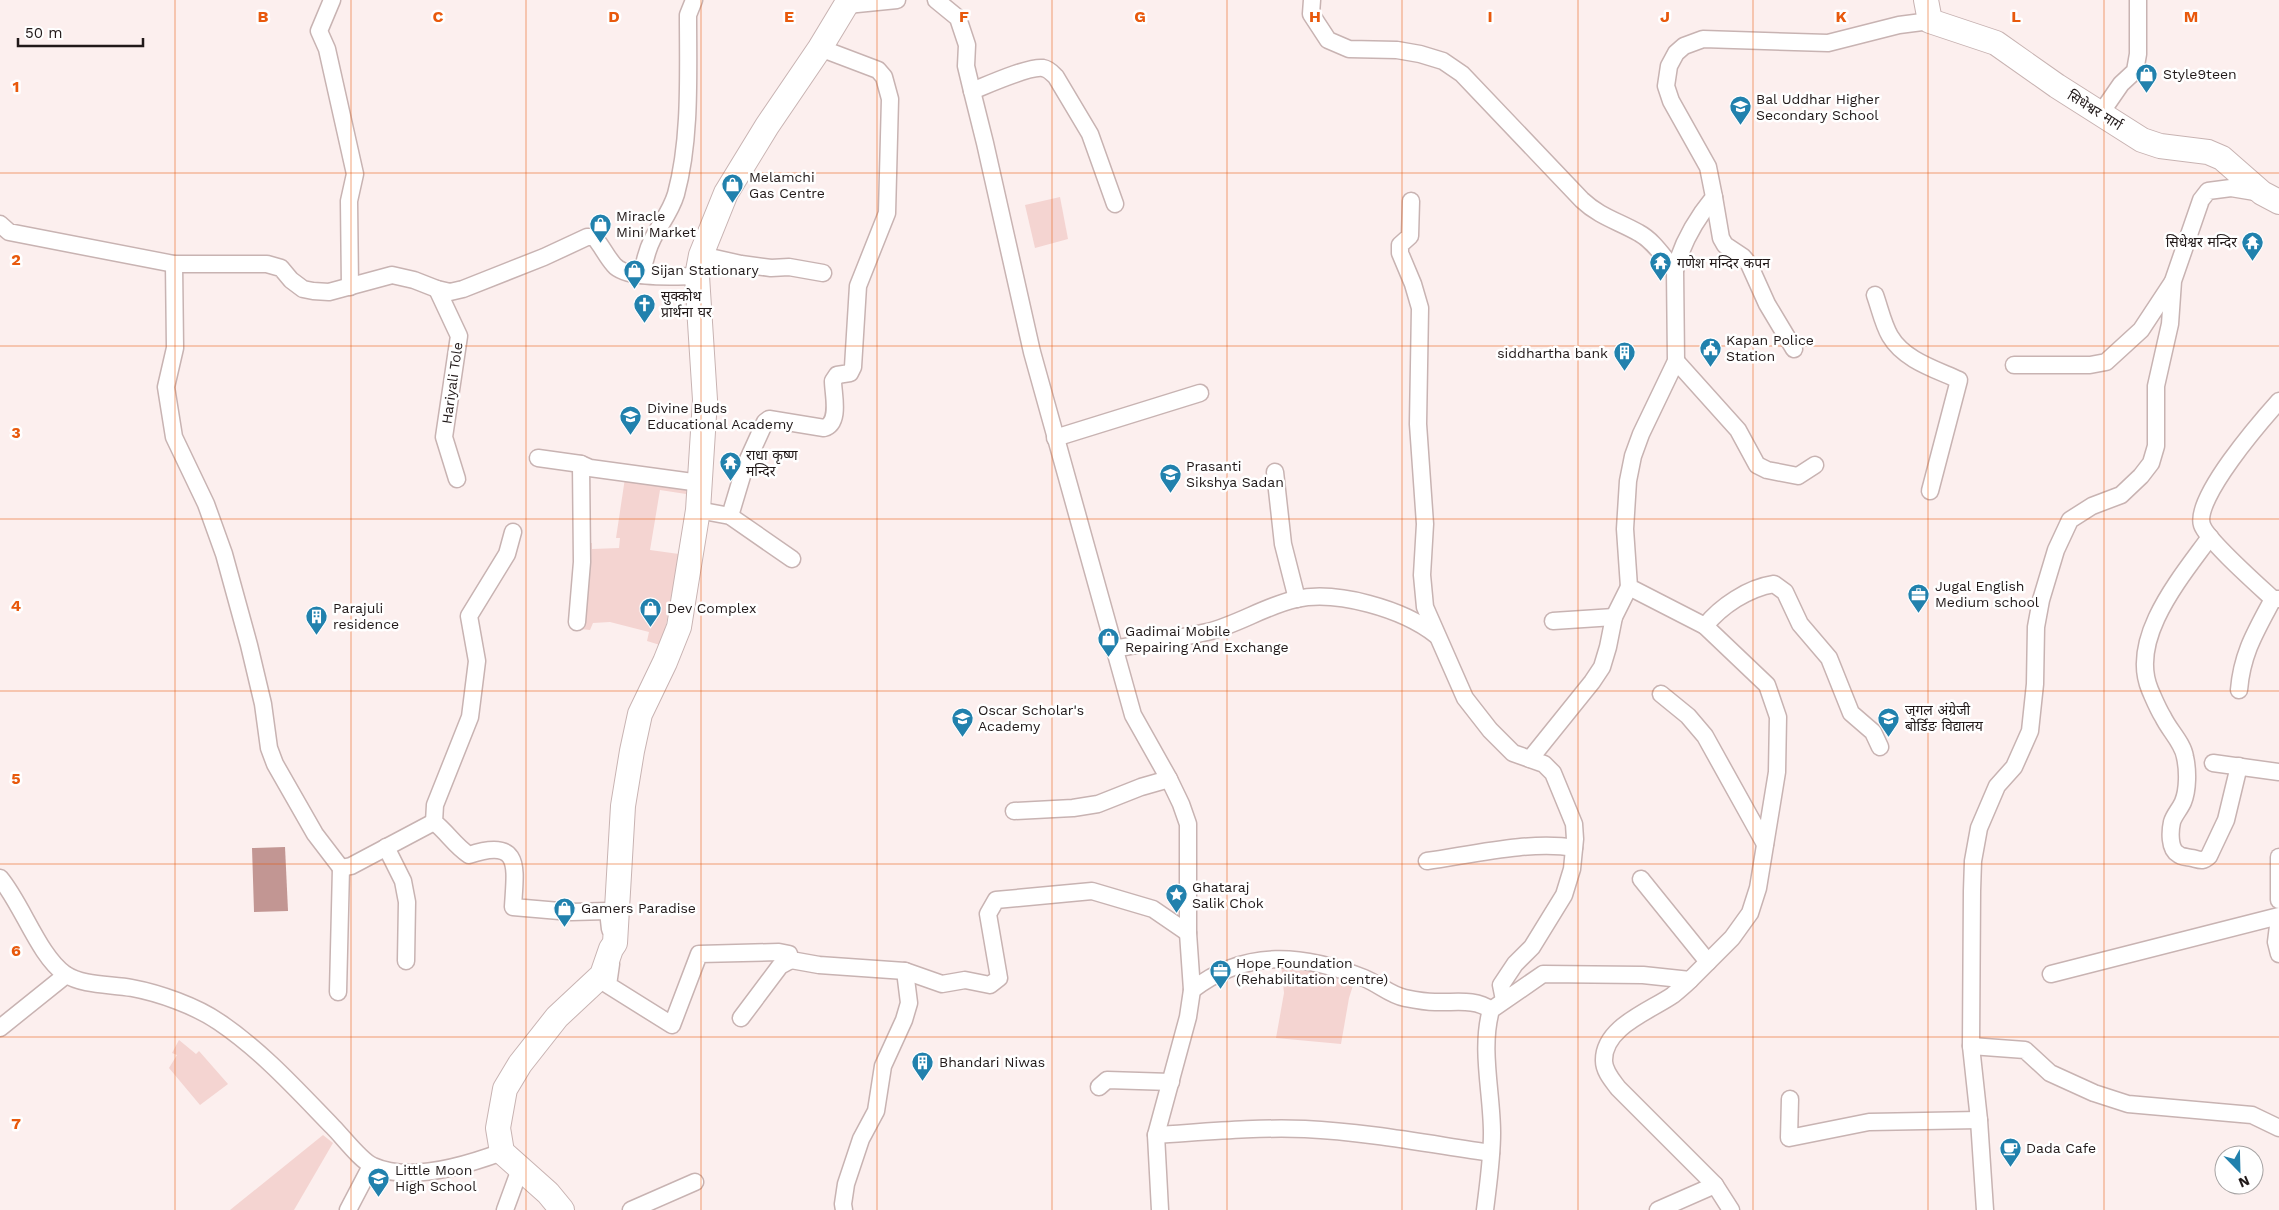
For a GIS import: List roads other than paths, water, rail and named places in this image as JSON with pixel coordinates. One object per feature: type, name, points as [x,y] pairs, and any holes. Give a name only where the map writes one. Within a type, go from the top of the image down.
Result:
[{"type":"main road","points":[[562,1210],[548,1193],[502,1152],[498,1128],[504,1089],[520,1064],[558,1017],[602,974],[613,946],[622,806],[632,751],[640,714],[679,628],[698,510],[705,400],[699,265],[726,193],[766,126],[820,48],[848,3]]},
{"type":"main road","name":"सिधेश्वर मार्ग","points":[[1928,10],[1996,44],[2142,140],[2160,146],[2208,152],[2222,158],[2270,198]]},
{"type":"street","points":[[332,0],[319,31],[327,49],[355,174],[349,201],[350,287]]},
{"type":"street","points":[[642,275],[644,260],[653,238],[668,215],[675,197],[683,164],[688,15],[694,0]]},
{"type":"street","points":[[848,3],[897,0]]},
{"type":"street","points":[[936,0],[958,18],[967,44],[966,66],[1032,352],[1133,715],[1169,779],[1188,824],[1188,933],[1192,990],[1188,1017],[1156,1135],[1160,1210]]},
{"type":"street","points":[[1312,0],[1311,14],[1328,40],[1350,49],[1398,50],[1420,54],[1443,61],[1462,74],[1587,205],[1604,217],[1648,239],[1675,270]]},
{"type":"street","points":[[2101,113],[2121,84],[2135,71],[2138,54],[2138,0]]},
{"type":"street","points":[[1794,349],[1767,304],[1749,264],[1743,257],[1724,245],[1721,238],[1713,184],[1708,167],[1671,101],[1666,86],[1669,66],[1676,53],[1684,46],[1703,39],[1828,43],[1899,25],[1928,10]]},
{"type":"street","points":[[730,516],[745,466],[765,422],[769,419],[824,428],[829,427],[832,422],[835,413],[833,381],[838,375],[850,373],[853,367],[858,286],[887,213],[890,99],[884,76],[878,70],[820,48]]},
{"type":"street","points":[[972,91],[1031,69],[1041,68],[1049,70],[1056,77],[1090,134],[1115,204]]},
{"type":"street","points":[[2014,365],[2090,366],[2106,362],[2141,330],[2173,281],[2201,200],[2208,191],[2231,188],[2270,198]]},
{"type":"street","points":[[1530,759],[1602,667],[1614,617],[1629,588],[1625,529],[1628,481],[1633,456],[1676,361],[1675,270],[1683,245],[1702,212],[1714,197]]},
{"type":"street","points":[[1411,201],[1410,236],[1400,245],[1400,253],[1413,284],[1420,308],[1418,424],[1424,524],[1422,575],[1425,607],[1465,698],[1490,730],[1513,752],[1523,758],[1544,764],[1554,773],[1574,824],[1572,870],[1564,895],[1532,947],[1515,964],[1501,985],[1504,1000]]},
{"type":"street","points":[[0,224],[8,232],[174,264],[267,264],[281,268],[302,289],[329,292],[392,275],[450,292],[463,289],[544,258],[587,237],[594,237],[603,246],[615,267],[642,275],[699,265],[741,264],[771,268],[790,267],[823,273]]},
{"type":"street","points":[[174,264],[175,348],[166,387],[174,437],[206,504],[224,554],[249,645],[263,704],[269,748],[275,764],[315,834],[341,868],[338,992]]},
{"type":"street","points":[[1985,1210],[1979,1120],[1970,1046],[1973,861],[1979,828],[1997,786],[2014,767],[2030,732],[2035,684],[2036,627],[2041,600],[2056,550],[2070,520],[2092,506],[2121,495],[2152,463],[2156,446],[2156,386],[2170,324],[2173,281]]},
{"type":"street","name":"Hariyali Tole","points":[[438,289],[459,336],[444,436],[457,479]]},
{"type":"street","points":[[1875,295],[1887,329],[1898,345],[1915,360],[1959,380],[1930,490]]},
{"type":"street","points":[[1676,361],[1738,430],[1757,465],[1767,470],[1798,476],[1815,465]]},
{"type":"street","points":[[1055,438],[1200,393]]},
{"type":"street","points":[[2239,690],[2241,668],[2250,642],[2276,599],[2210,537],[2202,524],[2202,515],[2211,492],[2246,439],[2279,401]]},
{"type":"street","points":[[538,458],[581,464],[590,468],[700,483]]},
{"type":"street","points":[[578,622],[582,562],[581,464]]},
{"type":"street","points":[[1275,472],[1283,544],[1297,599]]},
{"type":"street","points":[[698,510],[730,516],[792,558]]},
{"type":"street","points":[[434,822],[435,805],[470,717],[477,662],[470,616],[507,554],[513,532]]},
{"type":"street","points":[[2210,537],[2175,587],[2161,611],[2147,642],[2144,670],[2162,717],[2185,756],[2186,787],[2183,801],[2172,822],[2171,830],[2173,849],[2178,855],[2201,861],[2209,856],[2226,820],[2238,766]]},
{"type":"street","points":[[1705,626],[1716,612],[1758,586],[1774,584],[1780,588],[1785,592],[1800,624],[1830,658],[1851,713],[1873,732],[1880,747]]},
{"type":"street","points":[[1629,588],[1705,626],[1767,685],[1778,717],[1776,772],[1758,888],[1750,913],[1732,938],[1690,980],[1673,994],[1622,1027],[1611,1039],[1605,1051],[1604,1062],[1608,1075],[1618,1088],[1715,1185],[1731,1210]]},
{"type":"street","points":[[1114,649],[1208,632],[1297,599],[1324,598],[1362,601],[1401,613],[1421,623],[1436,635]]},
{"type":"street","points":[[1553,621],[1614,617]]},
{"type":"street","points":[[1662,694],[1688,716],[1705,736],[1765,844]]},
{"type":"street","points":[[2213,763],[2279,772]]},
{"type":"street","points":[[1014,811],[1073,808],[1098,804],[1141,787],[1169,779]]},
{"type":"street","points":[[341,868],[346,868],[434,822]]},
{"type":"street","points":[[434,822],[445,830],[459,848],[469,855],[495,849],[507,854],[516,865],[514,907],[571,912],[608,911],[613,946],[608,986],[672,1025],[699,954],[779,952],[789,954],[791,960]]},
{"type":"street","points":[[1427,861],[1536,847],[1561,846],[1574,848]]},
{"type":"street","points":[[386,847],[404,881],[407,902],[406,961]]},
{"type":"street","points":[[2279,857],[2279,900]]},
{"type":"street","points":[[0,878],[12,892],[52,961],[66,975],[84,981],[157,994],[218,1021],[260,1054],[371,1166],[399,1173],[416,1172],[474,1162],[502,1152]]},
{"type":"street","points":[[1641,879],[1708,962]]},
{"type":"street","points":[[741,1018],[780,966],[791,960],[819,965],[905,971],[942,984],[966,980],[990,985],[999,978],[988,914],[996,900],[1092,891],[1153,909],[1188,933]]},
{"type":"street","points":[[2051,974],[2279,917],[2276,942],[2279,954]]},
{"type":"street","points":[[1192,990],[1204,980],[1229,968],[1262,960],[1284,958],[1330,966],[1365,978],[1389,993],[1404,998],[1433,1002],[1468,1002],[1484,1005],[1490,1010]]},
{"type":"street","points":[[844,1210],[846,1184],[861,1139],[876,1111],[883,1066],[904,1020],[909,1003],[905,971]]},
{"type":"street","points":[[1485,1210],[1492,1133],[1487,1042],[1487,1023],[1490,1010],[1543,974],[1643,975],[1690,980]]},
{"type":"street","points":[[0,1028],[66,975]]},
{"type":"street","points":[[1970,1046],[2025,1050],[2050,1073],[2094,1093],[2128,1104],[2252,1115],[2279,1128]]},
{"type":"street","points":[[1099,1087],[1107,1080],[1171,1082]]},
{"type":"street","points":[[1790,1099],[1789,1138],[1869,1122],[1979,1120]]},
{"type":"street","points":[[1156,1135],[1304,1129],[1350,1133],[1491,1153]]},
{"type":"street","points":[[348,1210],[371,1166]]},
{"type":"street","points":[[505,1210],[520,1169]]},
{"type":"street","points":[[631,1210],[694,1182]]},
{"type":"street","points":[[1658,1210],[1715,1185]]},
{"type":"place","name":"Style9teen","points":[[2147,93]]},
{"type":"place","name":"Bal Uddhar Higher Secondary School","points":[[1740,126]]},
{"type":"place","name":"Melamchi Gas Centre","points":[[733,204]]},
{"type":"place","name":"Miracle Mini Market","points":[[600,243]]},
{"type":"place","name":"सिधेश्वर मन्दिर","points":[[2253,261]]},
{"type":"place","name":"गणेश मन्दिर कपन","points":[[1661,282]]},
{"type":"place","name":"Sijan Stationary","points":[[635,289]]},
{"type":"place","name":"सुक्कोथ प्रार्थना घर","points":[[645,323]]},
{"type":"place","name":"Kapan Police Station","points":[[1710,367]]},
{"type":"place","name":"siddhartha bank","points":[[1624,372]]},
{"type":"place","name":"Divine Buds Educational Academy","points":[[631,435]]},
{"type":"place","name":"राधा कृष्ण मन्दिर","points":[[730,482]]},
{"type":"place","name":"Prasanti Sikshya Sadan","points":[[1170,493]]},
{"type":"place","name":"Jugal English Medium school","points":[[1919,613]]},
{"type":"place","name":"Dev Complex","points":[[651,627]]},
{"type":"place","name":"Parajuli residence","points":[[317,635]]},
{"type":"place","name":"Gadimai Mobile Repairing And Exchange","points":[[1109,658]]},
{"type":"place","name":"Oscar Scholar's Academy","points":[[962,737]]},
{"type":"place","name":"जुगल अंग्रेजी बोर्डिङ विद्यालय","points":[[1889,737]]},
{"type":"place","name":"Ghataraj Salik Chok","points":[[1176,914]]},
{"type":"place","name":"Gamers Paradise","points":[[565,927]]},
{"type":"place","name":"Hope Foundation (Rehabilitation centre)","points":[[1220,990]]},
{"type":"place","name":"Bhandari Niwas","points":[[923,1081]]},
{"type":"place","name":"Dada Cafe","points":[[2010,1167]]},
{"type":"place","name":"Little Moon High School","points":[[379,1197]]}]
